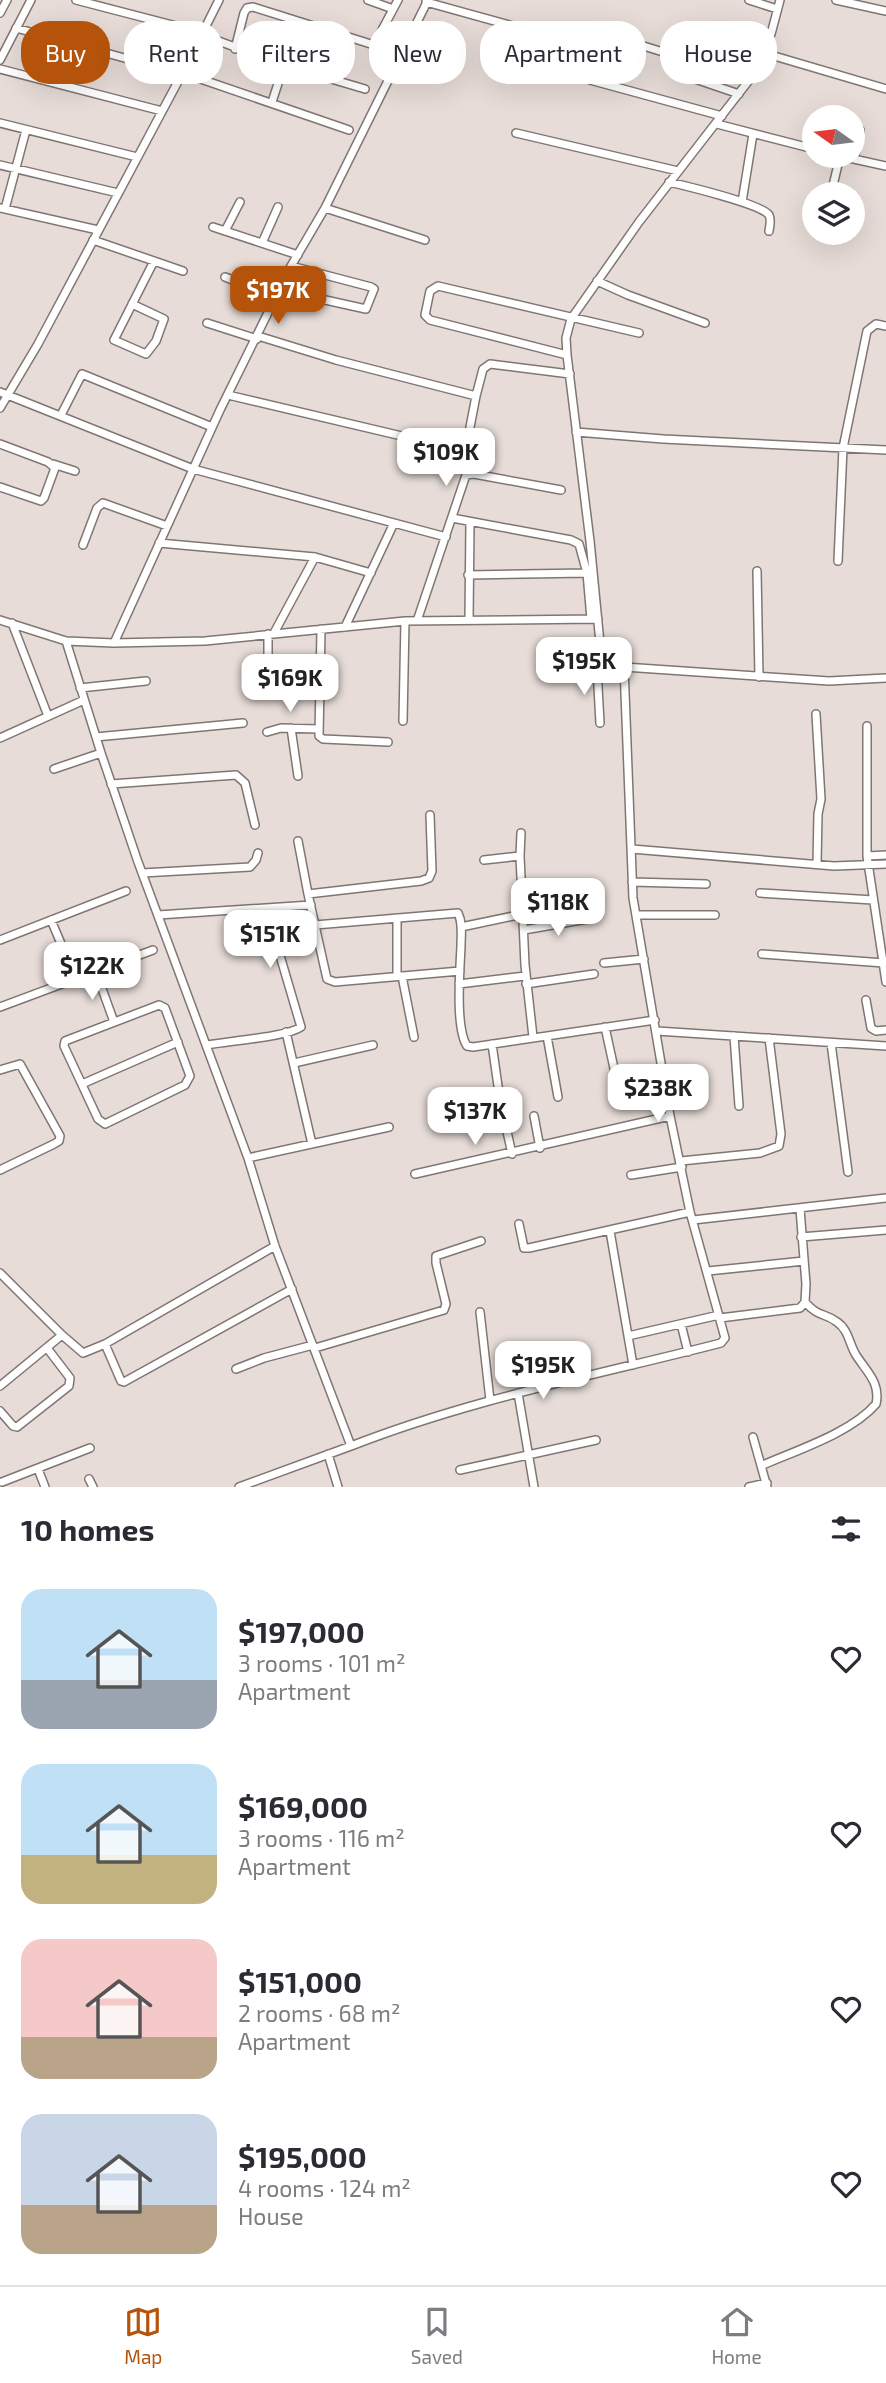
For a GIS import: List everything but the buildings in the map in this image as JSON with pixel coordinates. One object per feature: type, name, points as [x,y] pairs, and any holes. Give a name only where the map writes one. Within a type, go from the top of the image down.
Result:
[{"type":"street","points":[[0,13],[7,0]]},
{"type":"street","points":[[0,60],[31,0]]},
{"type":"street","points":[[76,0],[154,21]]},
{"type":"street","points":[[209,21],[219,0]]},
{"type":"street","points":[[369,0],[393,9]]},
{"type":"street","points":[[223,43],[235,49],[247,8],[253,7],[374,46],[398,0]]},
{"type":"street","points":[[749,0],[777,9]]},
{"type":"street","points":[[773,21],[780,0]]},
{"type":"street","points":[[836,0],[886,11]]},
{"type":"street","points":[[114,643],[212,427],[291,266],[325,208],[427,1],[496,21]]},
{"type":"street","points":[[16,28],[124,57]]},
{"type":"street","points":[[777,56],[886,89]]},
{"type":"street","points":[[0,69],[162,111]]},
{"type":"street","points":[[0,408],[4,393],[99,230],[177,84]]},
{"type":"street","points":[[217,84],[349,130]]},
{"type":"street","points":[[272,102],[278,84]]},
{"type":"street","points":[[348,84],[365,89]]},
{"type":"street","points":[[603,84],[719,120],[753,134],[802,146]]},
{"type":"street","points":[[710,84],[739,94]]},
{"type":"street","points":[[594,619],[565,338],[571,319],[597,281],[678,170],[746,84]]},
{"type":"street","points":[[0,122],[137,158]]},
{"type":"street","points":[[26,130],[3,209],[99,230]]},
{"type":"street","points":[[516,133],[678,170]]},
{"type":"street","points":[[742,202],[753,134]]},
{"type":"street","points":[[865,161],[886,166]]},
{"type":"street","points":[[0,165],[118,193]]},
{"type":"street","points":[[670,182],[742,202],[769,215],[769,231]]},
{"type":"street","points":[[225,230],[240,202]]},
{"type":"street","points":[[262,243],[278,207]]},
{"type":"street","points":[[325,208],[425,240]]},
{"type":"street","points":[[213,227],[298,255]]},
{"type":"street","points":[[93,240],[183,271]]},
{"type":"street","points":[[132,304],[164,318],[156,341],[146,354],[114,340],[132,304],[154,261]]},
{"type":"street","points":[[225,277],[278,293],[366,309],[374,289],[371,287],[291,266]]},
{"type":"street","points":[[597,281],[705,323]]},
{"type":"street","points":[[567,355],[430,320],[425,315],[431,289],[438,286],[639,334]]},
{"type":"street","points":[[206,323],[476,396]]},
{"type":"street","points":[[838,561],[843,447],[867,331],[876,324],[886,326]]},
{"type":"street","points":[[228,395],[461,450],[466,448],[483,369],[490,364],[570,374]]},
{"type":"street","points":[[61,415],[82,374],[212,427]]},
{"type":"street","points":[[4,393],[193,469],[446,537]]},
{"type":"street","points":[[576,432],[886,450]]},
{"type":"street","points":[[0,444],[75,471]]},
{"type":"street","points":[[0,487],[41,501],[55,468],[53,464]]},
{"type":"street","points":[[417,621],[464,477],[468,474],[561,491]]},
{"type":"street","points":[[83,545],[97,508],[103,503],[167,526]]},
{"type":"street","points":[[452,518],[571,540],[579,544],[604,657],[611,663],[624,667],[829,681],[886,678]]},
{"type":"street","points":[[345,627],[394,523]]},
{"type":"street","points":[[469,620],[470,523]]},
{"type":"street","points":[[159,544],[315,557],[371,573]]},
{"type":"street","points":[[279,681],[268,672],[271,634],[315,557]]},
{"type":"street","points":[[757,571],[759,677]]},
{"type":"street","points":[[468,575],[587,573]]},
{"type":"street","points":[[0,620],[66,641],[114,643],[205,641],[405,621],[594,619]]},
{"type":"street","points":[[403,721],[405,621]]},
{"type":"street","points":[[12,623],[48,716]]},
{"type":"street","points":[[321,629],[319,736],[323,739],[388,742]]},
{"type":"street","points":[[66,641],[142,873],[248,1158],[275,1246],[351,1446]]},
{"type":"street","points":[[600,723],[597,669],[598,662],[604,657]]},
{"type":"street","points":[[239,1487],[396,1428],[491,1400],[688,1352],[723,1340],[725,1335],[692,1216],[670,1116],[632,883],[624,667]]},
{"type":"street","points":[[80,688],[146,681]]},
{"type":"street","points":[[1,735],[84,700]]},
{"type":"street","points":[[816,714],[821,795],[817,864]]},
{"type":"street","points":[[96,737],[243,723]]},
{"type":"street","points":[[867,726],[867,856],[886,982]]},
{"type":"street","points":[[267,732],[281,728],[318,729]]},
{"type":"street","points":[[291,728],[298,776]]},
{"type":"street","points":[[54,769],[101,753]]},
{"type":"street","points":[[111,784],[236,775],[245,783],[255,825]]},
{"type":"street","points":[[308,894],[429,878],[432,871],[430,815]]},
{"type":"street","points":[[521,833],[526,980],[533,1037]]},
{"type":"street","points":[[298,841],[327,979],[335,982],[460,971]]},
{"type":"street","points":[[632,849],[817,864],[886,864]]},
{"type":"street","points":[[142,873],[250,867],[258,853]]},
{"type":"street","points":[[867,856],[886,855]]},
{"type":"street","points":[[484,860],[520,856]]},
{"type":"street","points":[[632,883],[706,884]]},
{"type":"street","points":[[0,940],[126,891]]},
{"type":"street","points":[[760,893],[873,900]]},
{"type":"street","points":[[158,915],[310,905]]},
{"type":"street","points":[[207,1045],[299,1029],[301,1022],[266,908]]},
{"type":"street","points":[[316,925],[458,913],[461,927],[459,984],[464,1042],[467,1046],[655,1020]]},
{"type":"street","points":[[461,927],[523,914]]},
{"type":"street","points":[[637,915],[715,915]]},
{"type":"street","points":[[397,918],[400,976],[414,1037]]},
{"type":"street","points":[[524,930],[587,919]]},
{"type":"street","points":[[51,920],[75,979]]},
{"type":"street","points":[[0,1007],[153,950]]},
{"type":"street","points":[[762,954],[885,967]]},
{"type":"street","points":[[604,963],[644,959]]},
{"type":"street","points":[[96,972],[114,1022]]},
{"type":"street","points":[[459,984],[594,974]]},
{"type":"street","points":[[866,1000],[871,1028],[876,1031],[886,1030]]},
{"type":"street","points":[[163,1006],[177,1042],[190,1076],[187,1083],[108,1124],[98,1119],[64,1046],[65,1041],[163,1006]]},
{"type":"street","points":[[605,1027],[617,1083]]},
{"type":"street","points":[[657,1031],[886,1046]]},
{"type":"street","points":[[286,1032],[312,1144]]},
{"type":"street","points":[[734,1035],[739,1106]]},
{"type":"street","points":[[547,1036],[558,1097]]},
{"type":"street","points":[[631,1175],[681,1164],[760,1153],[779,1146],[781,1134],[769,1038]]},
{"type":"street","points":[[82,1084],[177,1042]]},
{"type":"street","points":[[831,1043],[848,1172]]},
{"type":"street","points":[[492,1044],[500,1100],[512,1154]]},
{"type":"street","points":[[294,1063],[373,1045]]},
{"type":"street","points":[[0,1070],[20,1064],[60,1136],[59,1141],[54,1144],[0,1170]]},
{"type":"street","points":[[534,1116],[540,1147]]},
{"type":"street","points":[[415,1174],[670,1116]]},
{"type":"street","points":[[248,1158],[388,1127]]},
{"type":"street","points":[[519,1224],[521,1242],[524,1248],[529,1248],[692,1216],[800,1209],[886,1198]]},
{"type":"street","points":[[763,1465],[835,1433],[862,1417],[876,1404],[876,1385],[856,1354],[847,1332],[836,1321],[814,1312],[805,1302],[800,1209]]},
{"type":"street","points":[[802,1237],[886,1230]]},
{"type":"street","points":[[610,1231],[633,1364]]},
{"type":"street","points":[[236,1369],[444,1310],[446,1304],[436,1256],[481,1241]]},
{"type":"street","points":[[0,1273],[81,1352],[104,1344],[275,1246]]},
{"type":"street","points":[[708,1271],[804,1261]]},
{"type":"street","points":[[104,1344],[121,1381],[124,1382],[292,1289]]},
{"type":"street","points":[[628,1336],[720,1317],[800,1308],[805,1302]]},
{"type":"street","points":[[480,1312],[491,1400]]},
{"type":"street","points":[[681,1324],[688,1352]]},
{"type":"street","points":[[0,1386],[62,1335]]},
{"type":"street","points":[[0,1411],[13,1426],[17,1426],[69,1386],[70,1378],[47,1348]]},
{"type":"street","points":[[518,1393],[534,1487]]},
{"type":"street","points":[[749,1487],[767,1485],[753,1437]]},
{"type":"street","points":[[460,1470],[596,1440]]},
{"type":"street","points":[[2,1482],[90,1448]]},
{"type":"street","points":[[328,1454],[338,1487]]},
{"type":"street","points":[[38,1469],[45,1487]]},
{"type":"street","points":[[271,1476],[274,1487]]}]
